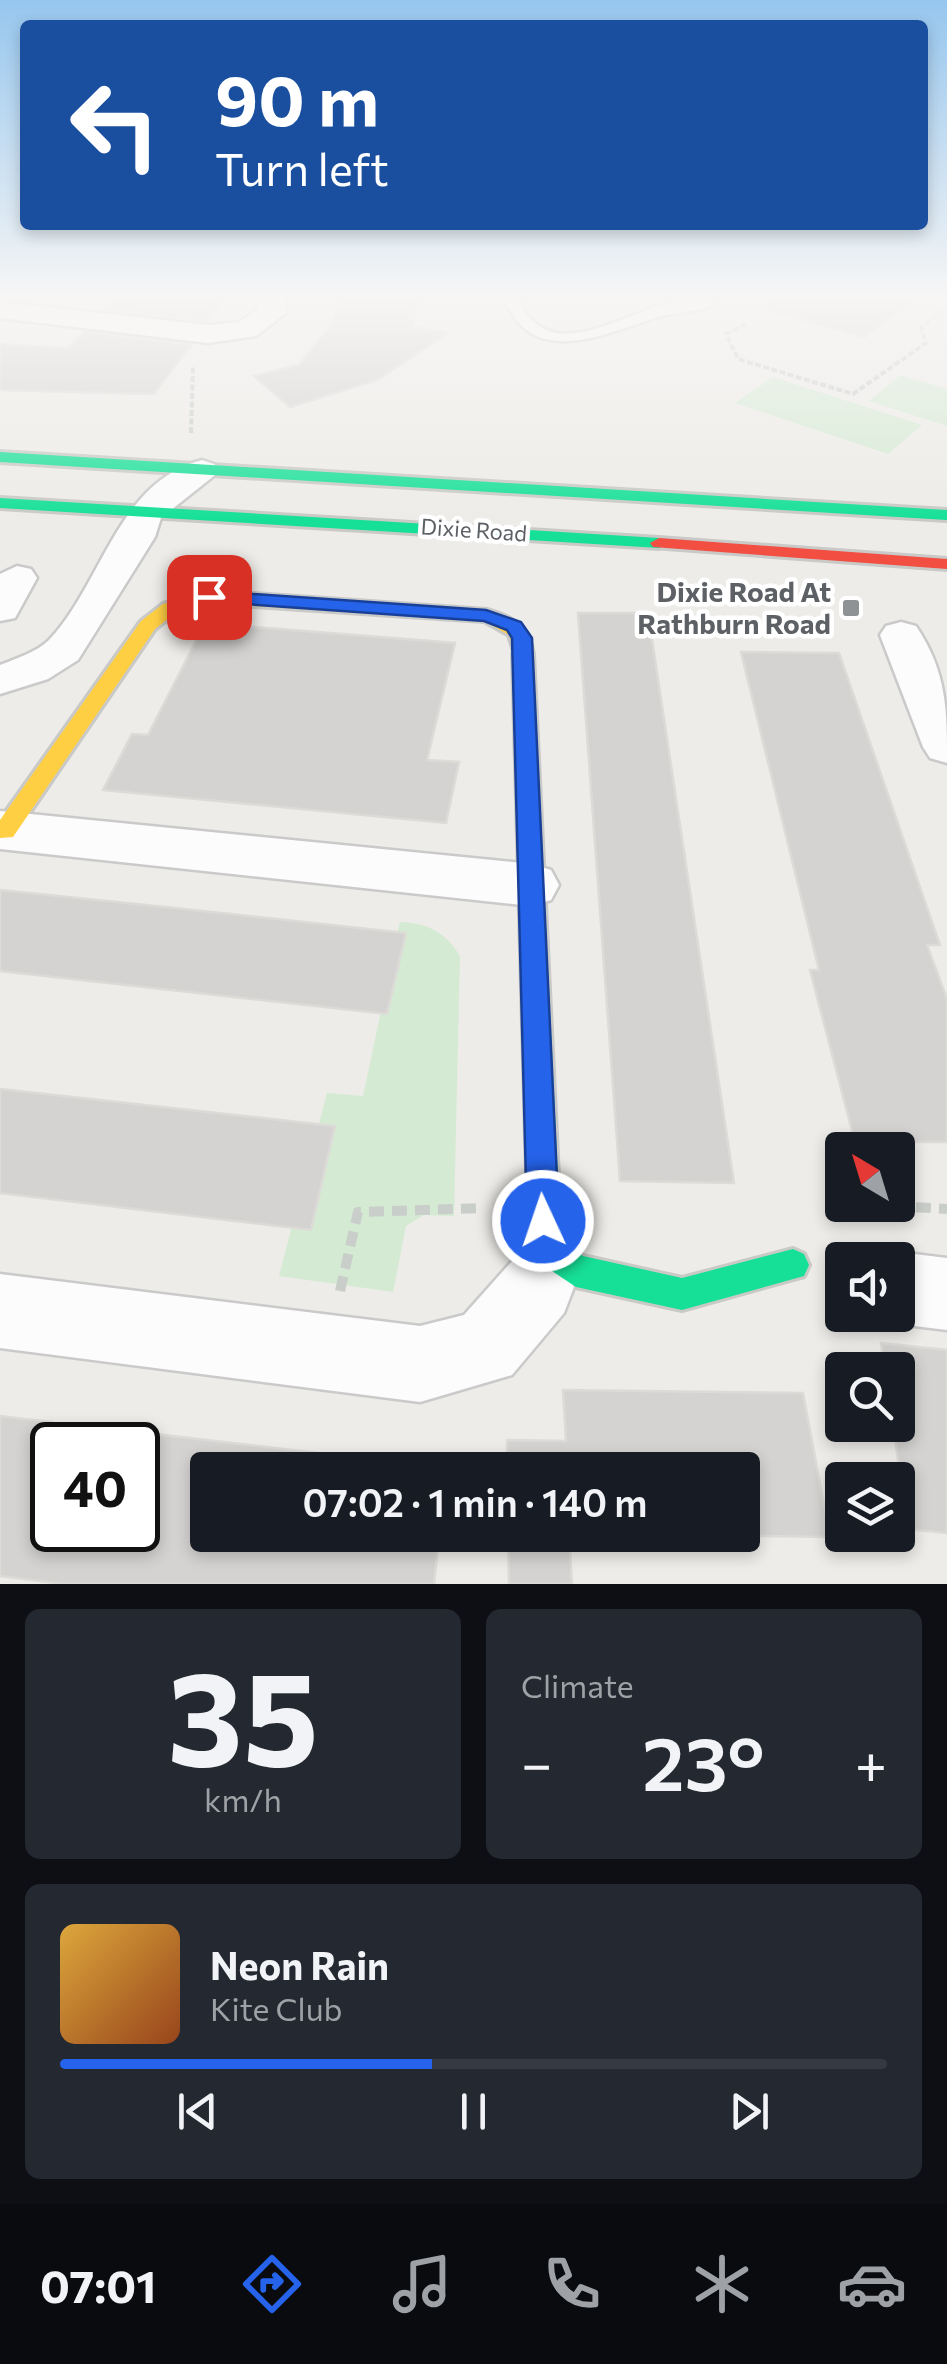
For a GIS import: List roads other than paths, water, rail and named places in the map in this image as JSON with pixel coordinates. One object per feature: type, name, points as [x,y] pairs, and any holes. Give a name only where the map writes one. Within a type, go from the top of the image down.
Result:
[{"type":"main road","name":"Dixie Road","points":[[0,457],[196,456],[947,515]]},
{"type":"main road","name":"Dixie Road","points":[[0,504],[140,525],[410,525],[947,564]]},
{"type":"main road","points":[[2,831],[140,634],[159,611],[175,602],[209,597],[486,616],[514,626],[522,638],[541,1268],[576,1271],[682,1294],[793,1265]]},
{"type":"street","points":[[0,680],[32,670],[63,651],[140,525],[196,456]]},
{"type":"street","points":[[901,634],[947,747]]},
{"type":"street","points":[[2,831],[532,884]]},
{"type":"street","points":[[0,1311],[420,1364],[485,1348],[541,1268]]},
{"type":"street","points":[[915,1290],[947,1294]]},
{"type":"place","name":"Dixie Road At Rathburn Road","points":[[851,608]]}]
